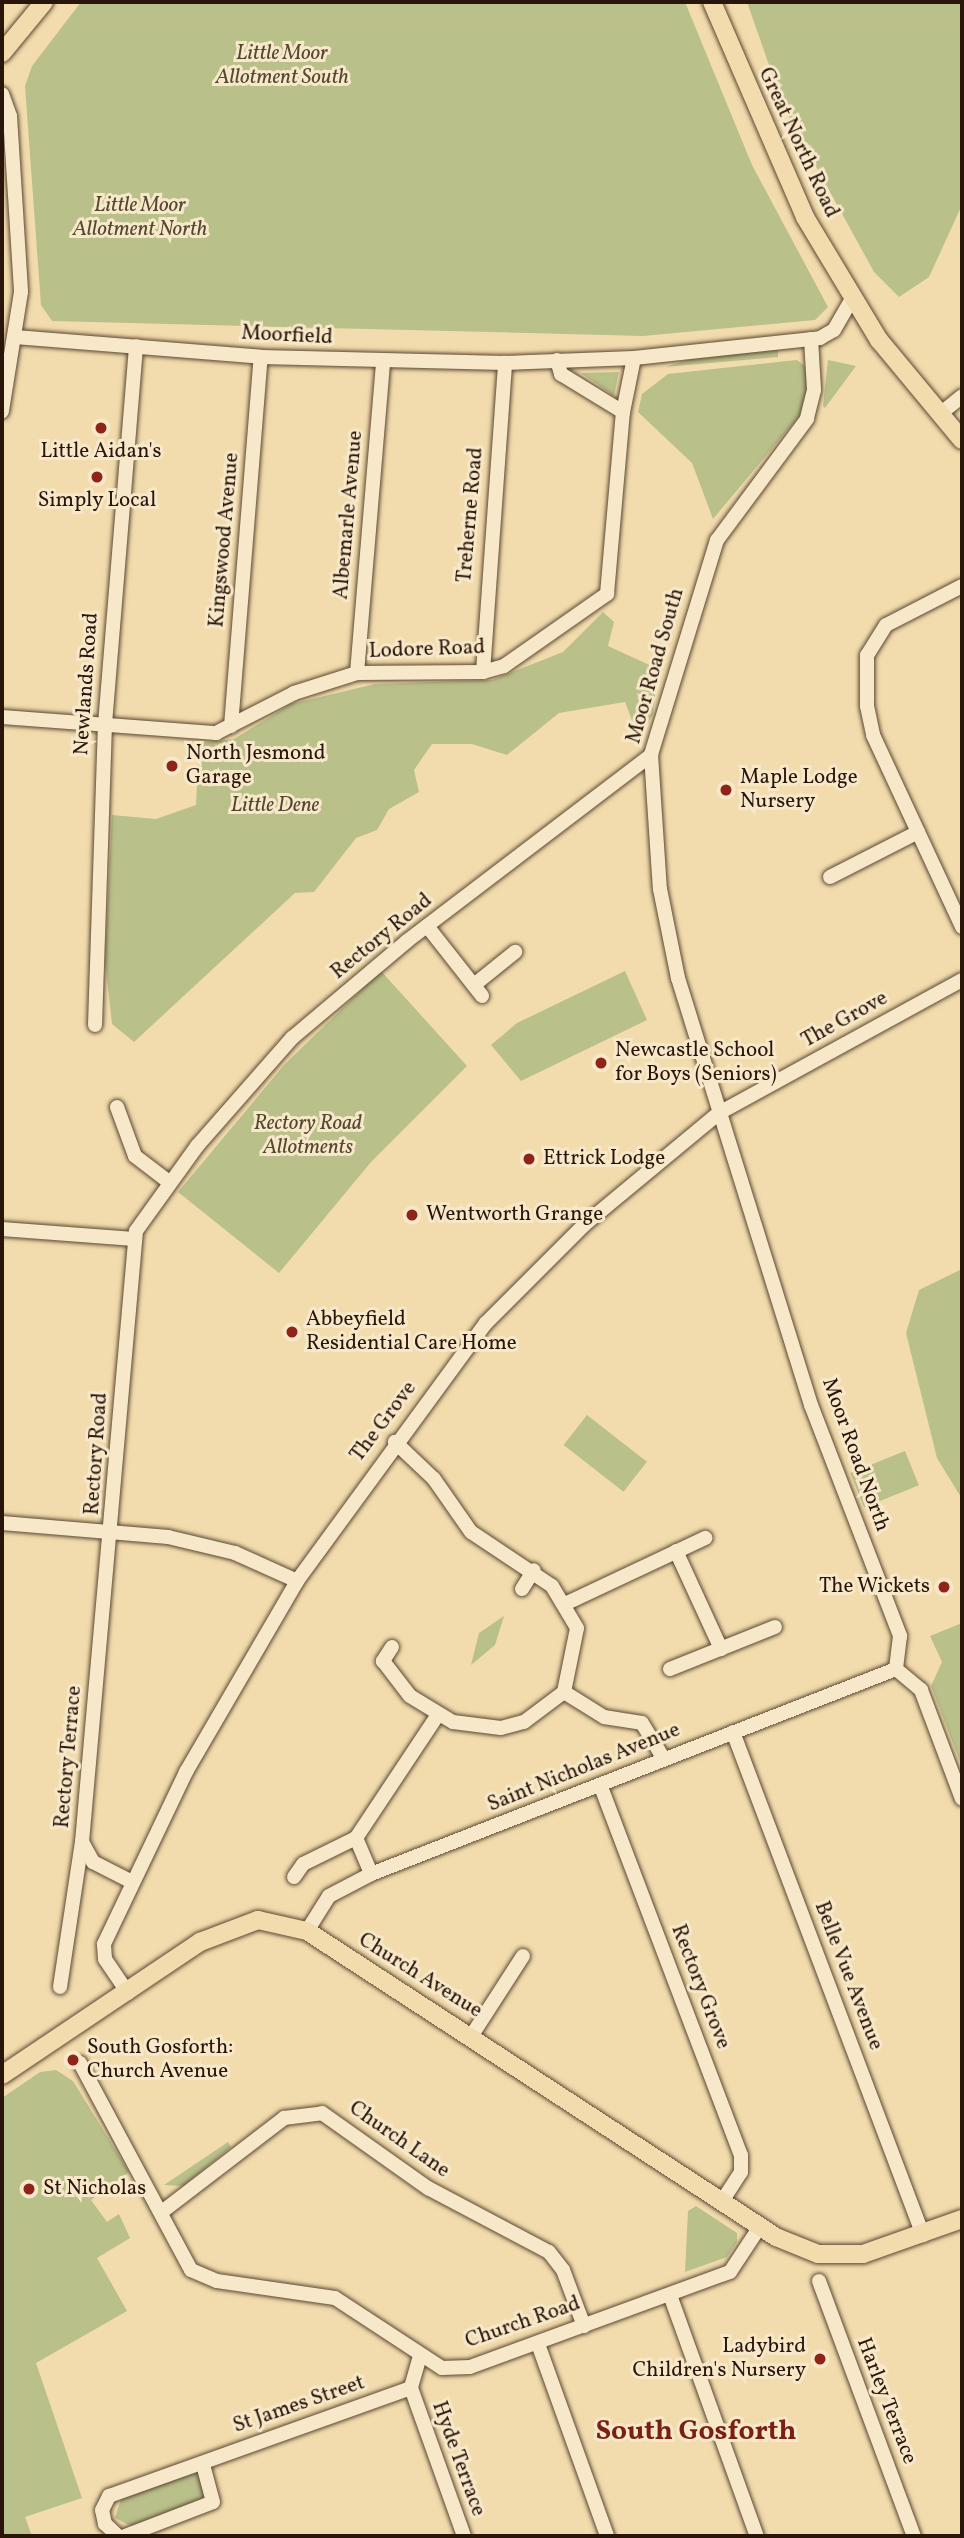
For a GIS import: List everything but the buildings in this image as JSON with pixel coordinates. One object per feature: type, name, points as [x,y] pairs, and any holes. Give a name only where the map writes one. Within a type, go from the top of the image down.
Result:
[{"type":"main road","points":[[2,53],[44,2]]},
{"type":"main road","name":"Great North Road","points":[[712,2],[782,172],[852,299],[962,440]]},
{"type":"main road","name":"Church Avenue","points":[[2,2075],[30,2061],[228,1927],[258,1920],[307,1931],[472,2035],[776,2237],[818,2254],[863,2254],[923,2235]]},
{"type":"main road","points":[[923,2235],[962,2219]]},
{"type":"street","points":[[2,94],[10,116],[20,253],[2,411]]},
{"type":"street","name":"Moorfield","points":[[10,344],[136,346],[261,357],[383,361],[505,363],[634,358],[811,340],[834,330],[852,299]]},
{"type":"street","name":"Moor Road South","points":[[719,1113],[678,978],[660,889],[651,755],[717,540],[807,419],[814,390],[811,340]]},
{"type":"street","name":"Newlands Road","points":[[95,1025],[104,724],[136,346]]},
{"type":"street","name":"Kingswood Avenue","points":[[231,726],[261,357]]},
{"type":"street","name":"Lodore Road","points":[[2,717],[216,733],[294,693],[357,674],[483,672],[504,666],[607,594],[623,412],[634,358]]},
{"type":"street","points":[[557,360],[561,374],[623,412]]},
{"type":"street","name":"Albemarle Avenue","points":[[357,674],[383,361]]},
{"type":"street","name":"Treherne Road","points":[[483,672],[505,363]]},
{"type":"street","points":[[940,414],[962,396]]},
{"type":"street","points":[[962,586],[886,625],[867,655],[873,735],[962,927]]},
{"type":"street","name":"Rectory Road","points":[[112,1530],[134,1240],[169,1182],[292,1038],[427,926],[651,755]]},
{"type":"street","points":[[830,877],[918,832]]},
{"type":"street","points":[[427,926],[478,990],[515,952]]},
{"type":"street","name":"The Grove","points":[[128,1993],[105,1959],[104,1944],[186,1772],[297,1581],[395,1442],[486,1323],[584,1225],[719,1113],[962,980]]},
{"type":"street","points":[[117,1107],[135,1156],[169,1182]]},
{"type":"street","name":"Moor Road North","points":[[719,1113],[787,1314],[811,1405],[900,1636],[896,1669]]},
{"type":"street","points":[[2,1229],[134,1240]]},
{"type":"street","points":[[391,1647],[383,1661],[388,1674],[437,1716],[474,1728],[501,1728],[524,1722],[564,1692],[577,1628],[567,1603],[534,1570],[471,1532],[434,1479],[395,1442]]},
{"type":"street","points":[[2,1523],[112,1530],[235,1553],[297,1581]]},
{"type":"street","name":"Rectory Terrace","points":[[60,1987],[82,1842],[112,1530]]},
{"type":"street","points":[[567,1603],[705,1538]]},
{"type":"street","points":[[676,1551],[721,1648]]},
{"type":"street","points":[[522,1589],[534,1570]]},
{"type":"street","points":[[670,1669],[775,1627]]},
{"type":"street","points":[[896,1669],[921,1690],[962,1799]]},
{"type":"street","name":"Saint Nicholas Avenue","points":[[307,1931],[329,1896],[371,1874],[601,1787],[664,1759],[896,1669]]},
{"type":"street","points":[[564,1692],[604,1717],[642,1723],[664,1759]]},
{"type":"street","points":[[293,1877],[303,1864],[356,1838],[437,1716]]},
{"type":"street","name":"Belle Vue Avenue","points":[[733,1732],[923,2235]]},
{"type":"street","name":"Rectory Grove","points":[[601,1787],[741,2155],[740,2172],[722,2201]]},
{"type":"street","points":[[356,1838],[371,1874]]},
{"type":"street","points":[[82,1842],[93,1861],[132,1882]]},
{"type":"street","points":[[472,2035],[523,1956]]},
{"type":"street","name":"Church Road","points":[[80,2063],[163,2211],[191,2270],[217,2281],[335,2298],[442,2368],[470,2367],[730,2272],[759,2228]]},
{"type":"street","name":"Church Lane","points":[[163,2211],[284,2118],[323,2113],[428,2188],[549,2252],[563,2270],[584,2326]]},
{"type":"street","name":"Harley Terrace","points":[[819,2281],[914,2536]]},
{"type":"street","points":[[670,2295],[757,2536]]},
{"type":"street","points":[[538,2344],[607,2536]]},
{"type":"street","name":"Hyde Terrace","points":[[420,2356],[411,2388],[464,2536]]},
{"type":"street","name":"St James Street","points":[[118,2536],[102,2510],[109,2496],[203,2465],[411,2388]]},
{"type":"street","points":[[125,2536],[213,2502],[203,2465]]},
{"type":"green space","points":[[81,2],[685,2],[752,165],[828,307],[815,320],[643,336],[52,321],[41,305],[25,86],[32,66]]},
{"type":"green space","points":[[747,2],[962,2],[962,205],[929,277],[899,297],[874,272],[784,108]]},
{"type":"green space","points":[[778,349],[778,357],[665,367],[691,359]]},
{"type":"green space","points":[[797,360],[806,367],[808,385],[800,415],[713,519],[692,463],[638,412],[642,394],[668,374]]},
{"type":"green space","points":[[828,360],[856,366],[825,408],[823,406]]},
{"type":"green space","points":[[619,372],[614,396],[581,373]]},
{"type":"green space","name":"Little Dene","points":[[603,612],[614,622],[608,646],[658,669],[653,714],[645,728],[633,723],[625,702],[559,713],[507,755],[472,744],[432,744],[414,770],[419,792],[389,809],[377,830],[356,838],[314,892],[295,893],[134,1042],[112,1024],[105,961],[112,815],[156,819],[196,805],[199,743],[234,739],[291,704],[375,684],[492,680],[563,652]]},
{"type":"green space","name":"Rectory Road Allotments","points":[[381,971],[467,1066],[371,1162],[279,1273],[178,1192],[285,1064]]},
{"type":"green space","points":[[625,971],[647,1020],[521,1081],[491,1045],[517,1023]]},
{"type":"green space","points":[[962,1269],[962,1499],[937,1458],[906,1333],[919,1290]]},
{"type":"green space","points":[[587,1415],[647,1462],[623,1492],[564,1445]]},
{"type":"green space","points":[[905,1451],[919,1485],[864,1507],[850,1473]]},
{"type":"green space","points":[[504,1616],[495,1645],[471,1665],[479,1633]]},
{"type":"green space","points":[[962,1623],[962,1767],[931,1686],[942,1662],[930,1636]]},
{"type":"green space","points":[[56,2070],[73,2081],[129,2172],[91,2200],[107,2222],[119,2214],[130,2238],[97,2258],[127,2311],[36,2363],[82,2498],[25,2517],[32,2536],[2,2536],[2,2098],[40,2072]]},
{"type":"green space","points":[[228,2142],[231,2147],[183,2186],[164,2185]]},
{"type":"green space","points":[[696,2206],[737,2233],[737,2242],[727,2257],[685,2272],[688,2211]]},
{"type":"green space","points":[[194,2473],[202,2478],[204,2496],[197,2502],[131,2526],[115,2518],[121,2499]]},
{"type":"place","name":"Little Aidan's","points":[[101,428]]},
{"type":"place","name":"Simply Local","points":[[97,477]]},
{"type":"place","name":"North Jesmond Garage","points":[[172,766]]},
{"type":"place","name":"Maple Lodge Nursery","points":[[726,790]]},
{"type":"place","name":"Newcastle School for Boys (Seniors)","points":[[601,1063]]},
{"type":"place","name":"Ettrick Lodge","points":[[529,1159]]},
{"type":"place","name":"Wentworth Grange","points":[[412,1215]]},
{"type":"place","name":"Abbeyfield Residential Care Home","points":[[292,1332]]},
{"type":"place","name":"The Wickets","points":[[944,1587]]},
{"type":"place","name":"South Gosforth: Church Avenue","points":[[73,2060]]},
{"type":"place","name":"St Nicholas","points":[[29,2189]]},
{"type":"place","name":"Ladybird Children's Nursery","points":[[820,2359]]},
{"type":"district","name":"South Gosforth","points":[[696,2432]]},
{"type":"park label","name":"Little Moor Allotment South","points":[[282,66]]},
{"type":"park label","name":"Little Moor Allotment North","points":[[140,218]]}]
